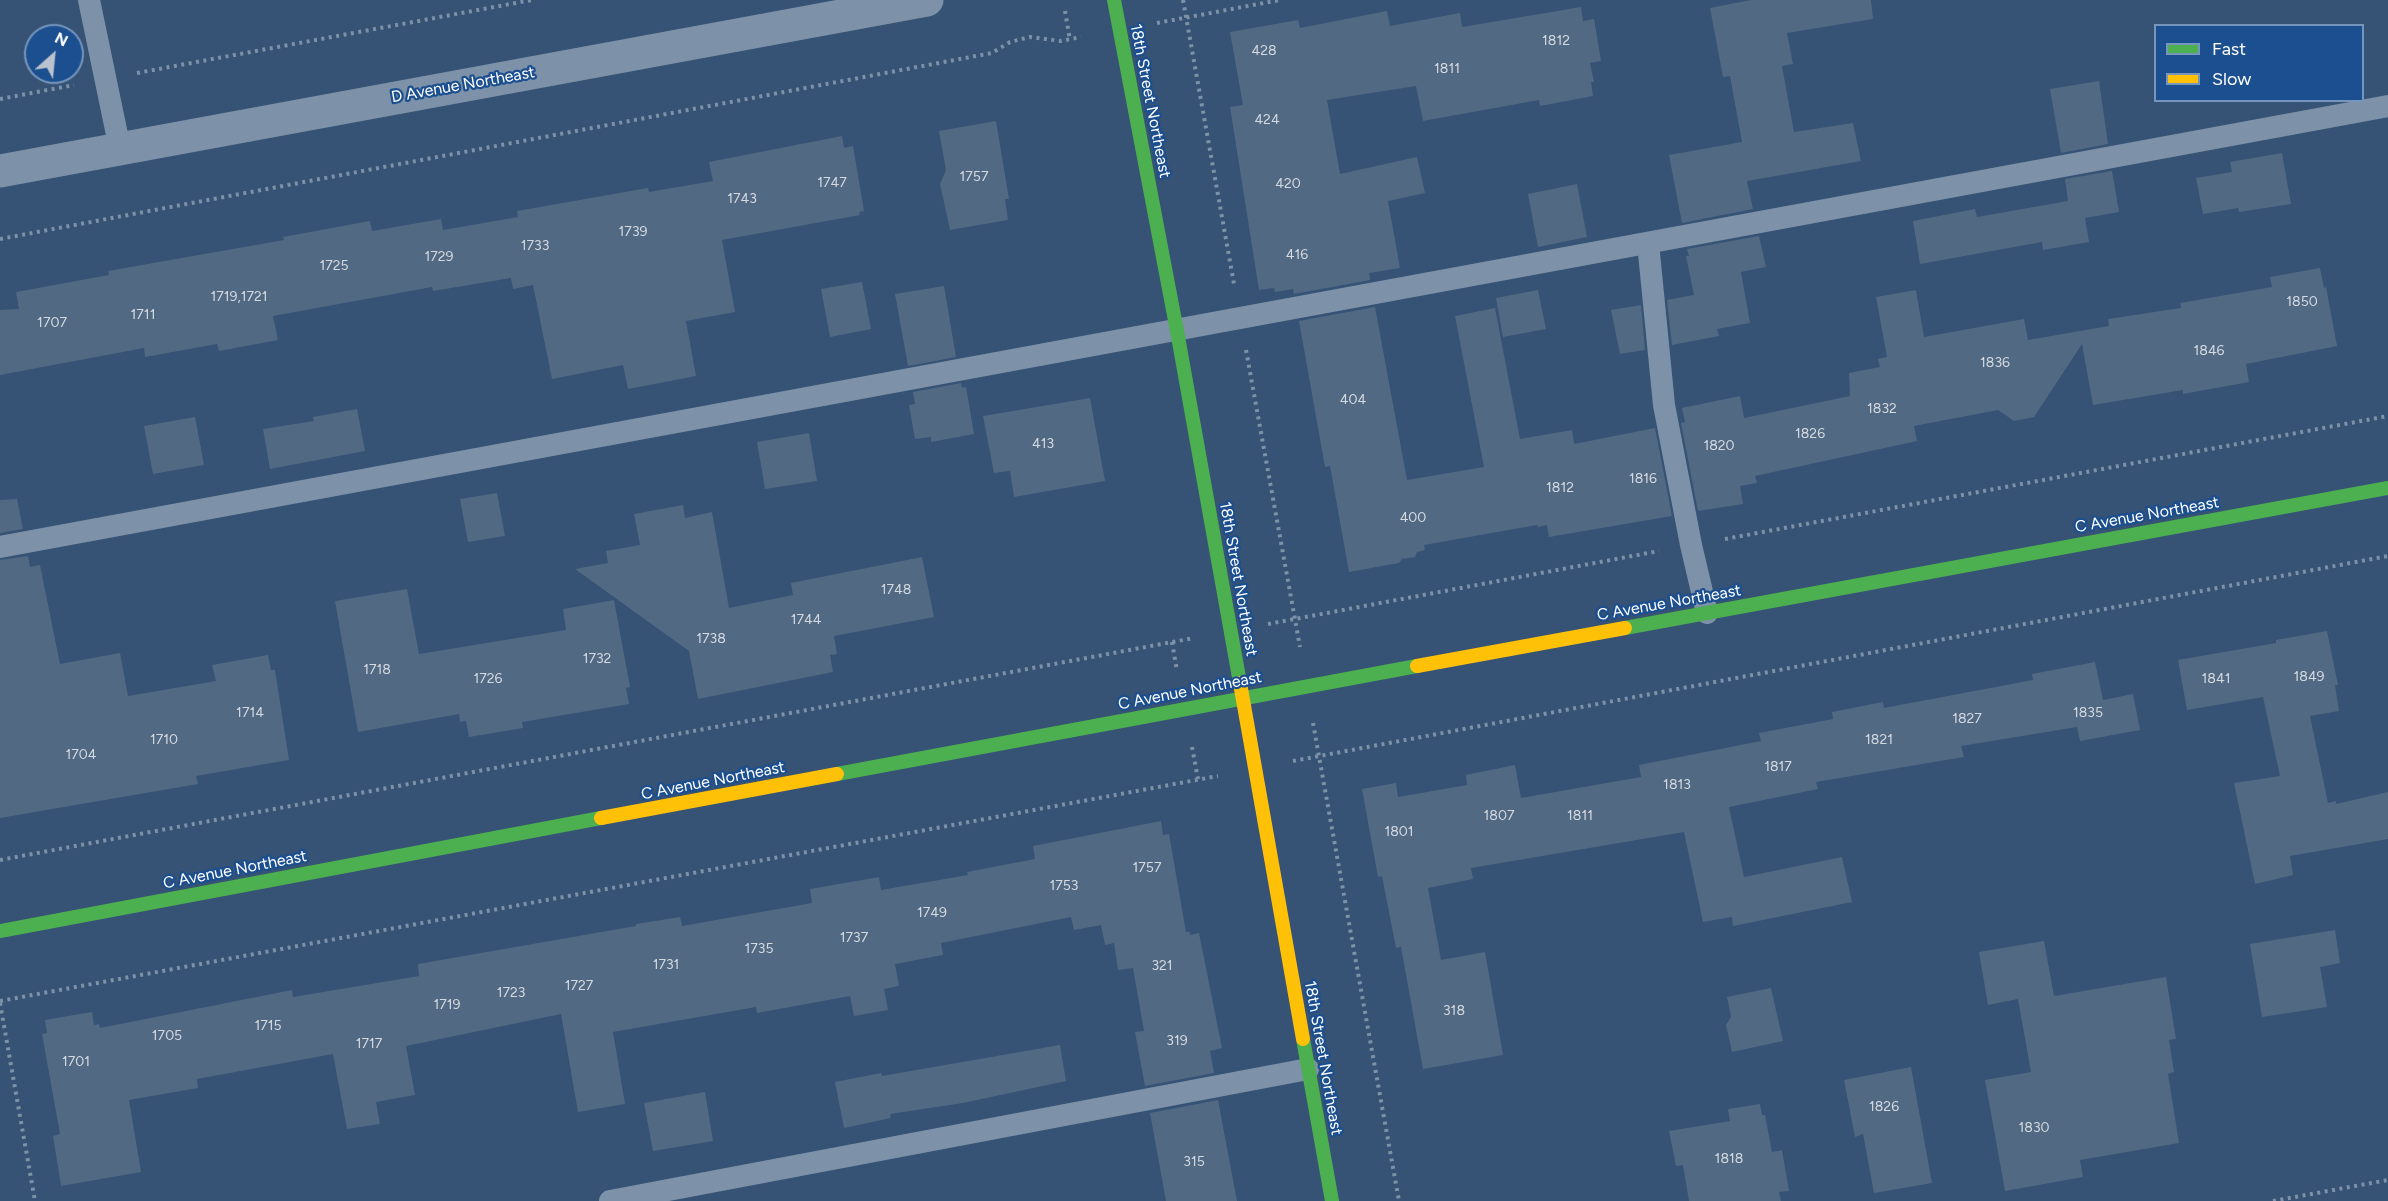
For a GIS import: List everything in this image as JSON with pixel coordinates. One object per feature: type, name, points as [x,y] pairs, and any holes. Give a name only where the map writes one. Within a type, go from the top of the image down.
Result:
[{"type":"street","name":"D Avenue Northeast","points":[[0,171],[927,0]]},
{"type":"street","name":"18th Street Northeast","points":[[1114,0],[1177,331],[1332,1201]]},
{"type":"street","name":"C Avenue Northeast","points":[[0,932],[1242,698],[2388,488]]},
{"type":"lane","points":[[89,0],[120,148]]},
{"type":"lane","points":[[0,547],[2388,106]]},
{"type":"lane","points":[[1648,243],[1664,405],[1691,545],[1707,613]]},
{"type":"lane","points":[[610,1201],[1308,1069]]},
{"type":"path","points":[[0,99],[532,0]]},
{"type":"path","points":[[1148,24],[1280,0]]},
{"type":"path","points":[[1065,11],[1070,40]]},
{"type":"path","points":[[0,239],[992,53],[1010,42],[1029,37],[1070,40],[1088,36]]},
{"type":"path","points":[[1258,625],[2388,416]]},
{"type":"path","points":[[1290,762],[2388,556]]},
{"type":"path","points":[[0,860],[1195,638]]},
{"type":"path","points":[[1172,642],[1179,681]]},
{"type":"path","points":[[1313,718],[1399,1201]]},
{"type":"path","points":[[1191,741],[1198,779]]},
{"type":"path","points":[[35,1201],[0,1002],[1220,775]]},
{"type":"path","points":[[2273,1201],[2388,1180]]},
{"type":"building","points":[[1751,0],[1871,0],[1873,19],[1787,33],[1793,64],[1782,66],[1794,132],[1853,123],[1861,161],[1747,181],[1753,209],[1682,223],[1669,155],[1742,142],[1730,76],[1723,77],[1710,8]]},
{"type":"building","points":[[1581,7],[1583,21],[1594,19],[1601,61],[1590,63],[1594,82],[1591,82],[1593,96],[1540,106],[1539,100],[1423,121],[1416,86],[1327,100],[1340,174],[1417,157],[1425,193],[1388,201],[1400,268],[1369,273],[1370,280],[1294,294],[1293,289],[1275,292],[1274,288],[1259,290],[1230,107],[1243,105],[1230,32],[1298,20],[1300,28],[1387,11],[1390,26],[1460,13],[1462,27]]},
{"type":"building","points":[[2099,81],[2108,144],[2061,153],[2050,89]]},
{"type":"building","points":[[996,121],[1009,199],[1005,199],[1008,220],[950,230],[940,184],[946,170],[939,131]]},
{"type":"building","points":[[842,136],[844,148],[853,146],[864,211],[859,212],[860,215],[722,240],[735,312],[686,321],[696,376],[628,389],[623,365],[552,379],[533,285],[513,289],[511,278],[433,291],[432,287],[273,316],[278,340],[219,351],[217,344],[145,357],[144,348],[0,375],[0,310],[19,309],[16,292],[109,275],[108,271],[284,240],[283,237],[370,221],[372,231],[441,219],[443,230],[518,217],[517,211],[648,188],[649,192],[713,181],[709,162]]},
{"type":"building","points":[[2282,153],[2291,204],[2239,212],[2238,208],[2203,214],[2196,178],[2232,172],[2230,162]]},
{"type":"building","points":[[2112,171],[2119,212],[2085,218],[2089,242],[2043,250],[2042,242],[1920,264],[1913,221],[1975,209],[1977,217],[2068,201],[2065,179]]},
{"type":"building","points":[[1577,184],[1587,237],[1538,247],[1528,194]]},
{"type":"building","points":[[1759,236],[1766,267],[1741,272],[1750,323],[1717,329],[1719,336],[1672,345],[1667,300],[1694,295],[1686,256],[1689,256],[1687,249]]},
{"type":"building","points":[[2320,268],[2324,288],[2326,287],[2337,346],[2246,364],[2249,382],[2183,394],[2183,390],[2093,405],[2082,344],[2034,417],[2014,421],[1998,410],[1914,426],[1917,441],[1755,476],[1757,483],[1740,486],[1743,504],[1698,511],[1681,423],[1685,422],[1682,408],[1740,396],[1744,418],[1850,396],[1849,373],[1880,367],[1878,359],[1887,357],[1876,297],[1916,290],[1924,337],[2024,319],[2028,340],[2109,326],[2108,319],[2181,308],[2180,303],[2272,287],[2270,277]]},
{"type":"building","points":[[862,282],[871,329],[830,337],[821,289]]},
{"type":"building","points":[[944,286],[956,357],[908,366],[895,294]]},
{"type":"building","points":[[1538,290],[1546,329],[1503,337],[1496,298]]},
{"type":"building","points":[[1641,305],[1645,350],[1620,354],[1611,310]]},
{"type":"building","points":[[1375,307],[1407,480],[1484,467],[1455,316],[1495,308],[1520,439],[1572,430],[1574,444],[1655,428],[1672,516],[1549,537],[1547,525],[1538,527],[1537,525],[1424,545],[1425,550],[1417,552],[1415,557],[1402,559],[1399,563],[1349,572],[1330,466],[1325,467],[1299,321]]},
{"type":"building","points":[[961,383],[962,388],[966,387],[974,434],[931,442],[931,437],[915,439],[909,405],[915,404],[913,392]]},
{"type":"building","points":[[1090,398],[1105,481],[1014,497],[1010,471],[994,473],[983,416]]},
{"type":"building","points":[[357,409],[365,451],[270,469],[263,429],[314,421],[313,417]]},
{"type":"building","points":[[195,417],[204,465],[153,474],[144,426]]},
{"type":"building","points":[[809,433],[817,481],[765,489],[757,442]]},
{"type":"building","points":[[497,493],[505,536],[468,542],[460,499]]},
{"type":"building","points":[[17,499],[23,529],[0,533],[0,500]]},
{"type":"building","points":[[683,505],[685,518],[712,512],[729,608],[793,595],[791,583],[922,557],[934,617],[834,636],[837,654],[830,655],[833,672],[698,699],[689,651],[575,569],[608,563],[606,551],[640,545],[634,514]]},
{"type":"building","points":[[28,556],[30,567],[40,565],[60,664],[120,653],[128,696],[216,681],[212,665],[268,655],[271,670],[275,670],[289,760],[196,776],[198,784],[0,818],[0,560]]},
{"type":"building","points":[[407,589],[419,654],[566,630],[563,609],[614,600],[630,687],[626,688],[629,704],[522,722],[523,728],[469,737],[466,721],[460,722],[459,714],[358,732],[335,601]]},
{"type":"building","points":[[2327,631],[2338,685],[2335,685],[2339,711],[2310,716],[2328,803],[2336,801],[2336,804],[2388,792],[2388,839],[2290,856],[2293,875],[2255,884],[2234,783],[2280,776],[2263,697],[2187,710],[2178,660],[2276,643],[2276,640]]},
{"type":"building","points":[[2095,662],[2103,700],[2133,694],[2140,730],[2080,741],[2077,727],[1961,746],[1964,757],[1816,782],[1818,789],[1729,807],[1744,877],[1842,857],[1852,902],[1733,926],[1732,917],[1703,922],[1684,832],[1471,868],[1473,879],[1428,888],[1441,960],[1485,952],[1503,1055],[1423,1069],[1401,947],[1396,948],[1382,876],[1378,877],[1362,789],[1396,783],[1398,797],[1467,785],[1466,775],[1515,765],[1521,798],[1641,777],[1639,765],[1761,741],[1759,733],[1833,719],[1832,712],[1883,702],[1884,708],[2033,680],[2032,674]]},
{"type":"building","points":[[1161,821],[1163,835],[1169,834],[1186,932],[1190,932],[1190,935],[1199,933],[1222,1048],[1210,1051],[1214,1073],[1145,1086],[1135,1032],[1144,1031],[1133,968],[1118,970],[1114,943],[1105,945],[1101,925],[1074,930],[1071,917],[941,943],[943,955],[895,964],[899,986],[884,989],[888,1010],[854,1016],[850,996],[757,1013],[756,1007],[613,1032],[625,1104],[578,1112],[561,1014],[406,1046],[415,1095],[376,1102],[380,1124],[347,1129],[333,1054],[197,1079],[198,1088],[129,1100],[141,1172],[61,1186],[53,1136],[60,1134],[42,1034],[47,1033],[45,1020],[92,1012],[94,1025],[99,1024],[100,1028],[292,990],[293,997],[419,976],[418,964],[680,917],[682,926],[812,903],[810,889],[879,877],[881,890],[968,875],[967,872],[1035,859],[1033,846]]},
{"type":"building","points":[[2335,930],[2340,963],[2320,967],[2327,1007],[2262,1017],[2250,944]]},
{"type":"building","points":[[2044,941],[2054,996],[2166,977],[2176,1039],[2169,1040],[2174,1072],[2168,1074],[2179,1143],[2080,1160],[2083,1177],[2005,1191],[1985,1080],[2031,1072],[2018,999],[1988,1005],[1979,952]]},
{"type":"building","points":[[1771,988],[1783,1041],[1732,1052],[1726,1025],[1731,1017],[1727,997]]},
{"type":"building","points":[[1060,1045],[1066,1081],[963,1103],[890,1114],[891,1118],[844,1128],[835,1082]]},
{"type":"building","points":[[1911,1067],[1932,1183],[1874,1193],[1863,1134],[1855,1137],[1844,1080]]},
{"type":"building","points":[[705,1092],[713,1141],[653,1151],[644,1103]]},
{"type":"building","points":[[1218,1100],[1237,1201],[1166,1201],[1150,1113]]},
{"type":"building","points":[[1760,1104],[1762,1115],[1765,1115],[1772,1152],[1782,1150],[1789,1191],[1779,1192],[1781,1201],[1689,1201],[1683,1165],[1676,1166],[1669,1131],[1730,1121],[1728,1109]]},
{"type":"traffic: fast","points":[[1114,0],[1177,331],[1240,683]]},
{"type":"traffic: fast","points":[[1625,628],[2388,488]]},
{"type":"traffic: fast","points":[[837,774],[1417,666]]},
{"type":"traffic: fast","points":[[0,931],[601,818]]},
{"type":"traffic: fast","points":[[1303,1039],[1332,1201]]},
{"type":"traffic: slow","points":[[1417,666],[1625,628]]},
{"type":"traffic: slow","points":[[1240,683],[1303,1039]]},
{"type":"traffic: slow","points":[[601,818],[837,774]]}]
